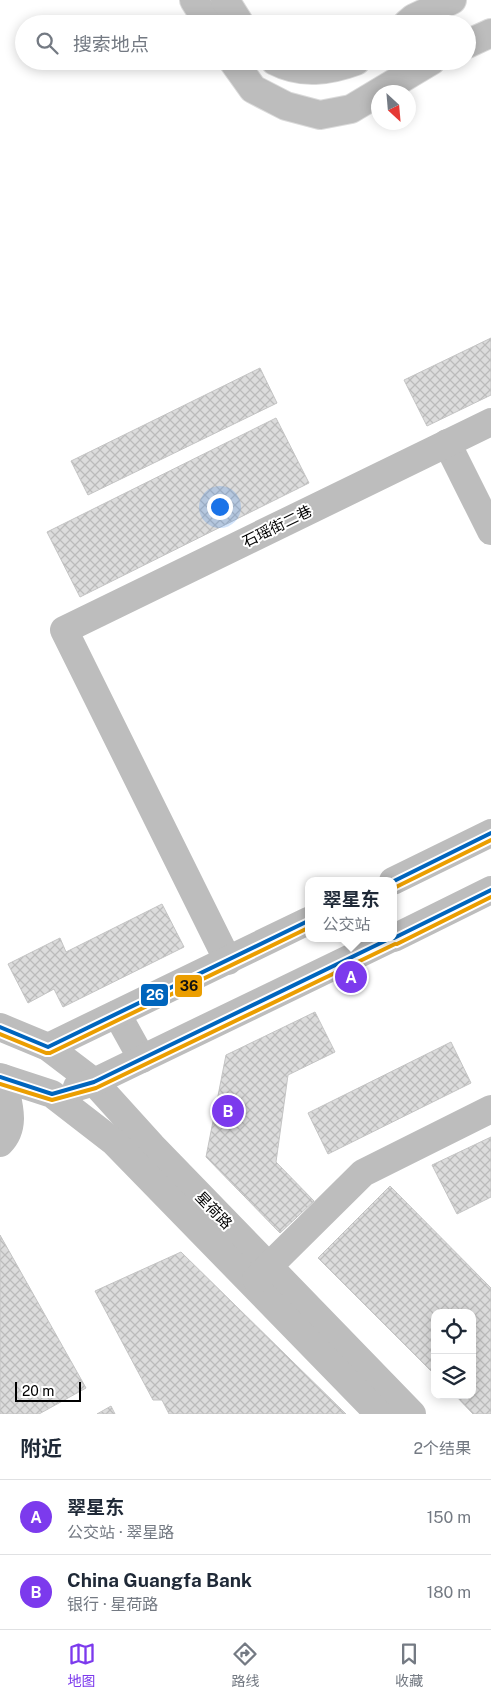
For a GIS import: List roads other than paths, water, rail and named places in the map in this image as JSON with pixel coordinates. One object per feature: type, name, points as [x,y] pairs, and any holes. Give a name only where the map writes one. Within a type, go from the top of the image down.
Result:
[{"type":"street","points":[[194,0],[204,15]]},
{"type":"street","points":[[225,0],[234,15]]},
{"type":"street","points":[[420,15],[452,0]]},
{"type":"street","points":[[476,40],[491,33]]},
{"type":"street","points":[[239,70],[253,89],[286,106],[320,114],[350,109],[415,70]]},
{"type":"street","name":"石瑶街二巷","points":[[228,961],[64,630],[491,422]]},
{"type":"street","points":[[447,443],[491,532]]},
{"type":"street","points":[[397,879],[491,833]]},
{"type":"street","points":[[397,936],[491,890]]},
{"type":"street","points":[[48,1047],[305,923]]},
{"type":"street","points":[[52,1094],[94,1082],[385,942]]},
{"type":"street","points":[[117,1014],[142,1059]]},
{"type":"street","name":"星荷路","points":[[0,1027],[48,1047],[94,1082],[152,1146],[379,1414]]},
{"type":"street","points":[[0,1143],[9,1131],[11,1120],[1,1078]]},
{"type":"street","name":"星荷路","points":[[1,1078],[52,1094],[114,1142],[412,1414]]},
{"type":"street","points":[[260,1275],[363,1173],[491,1109]]},
{"type":"place","name":"翠星东","points":[[351,977]]},
{"type":"place","name":"China Guangfa Bank","points":[[228,1111]]}]
